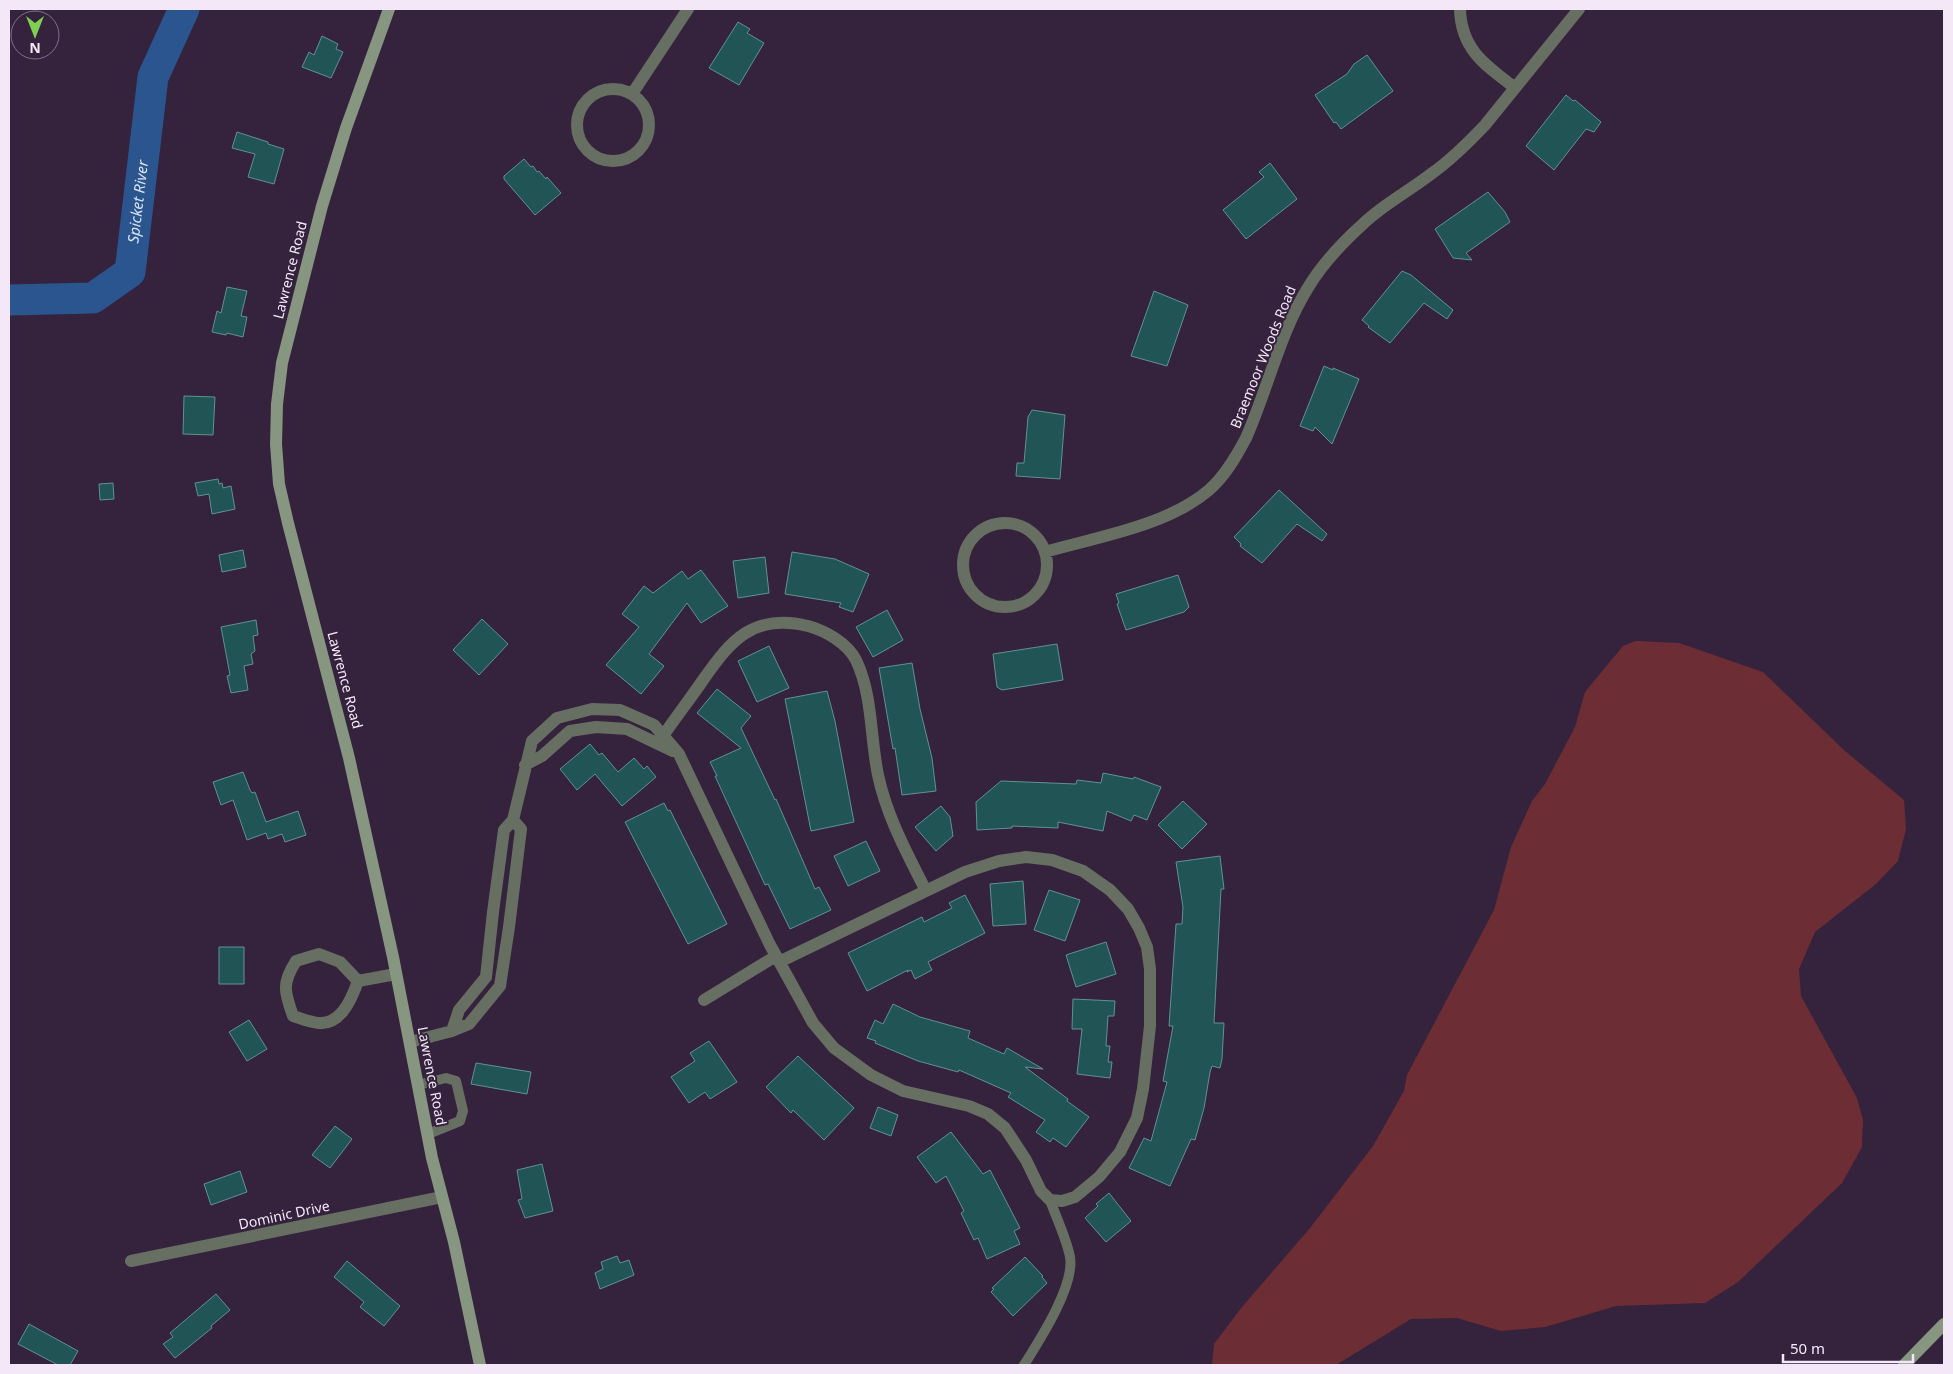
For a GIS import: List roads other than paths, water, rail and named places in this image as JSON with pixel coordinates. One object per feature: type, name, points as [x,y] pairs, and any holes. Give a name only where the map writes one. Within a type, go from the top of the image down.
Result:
[{"type":"street","name":"Lawrence Road","points":[[389,9],[346,128],[322,206],[282,363],[277,404],[276,444],[280,484],[288,524],[347,750],[396,974],[428,1134],[454,1242],[480,1365]]},
{"type":"street","points":[[632,94],[688,9]]},
{"type":"street","points":[[1460,9],[1462,28],[1474,52],[1482,62],[1514,87]]},
{"type":"street","name":"Braemoor Woods Road","points":[[1045,552],[1143,524],[1177,510],[1208,490],[1224,474],[1237,456],[1246,438],[1294,315],[1318,273],[1348,238],[1365,222],[1432,174],[1469,142],[1579,9]]},
{"type":"street","points":[[618,89],[632,94],[643,104],[649,118],[649,132],[643,146],[632,156],[625,159],[610,161],[596,156],[585,147],[578,133],[577,125],[580,110],[589,98],[602,91],[618,89]]},
{"type":"street","points":[[1001,523],[1020,526],[1036,536],[1045,552],[1047,562],[1044,581],[1034,595],[1020,605],[1003,607],[986,603],[972,593],[964,578],[962,561],[969,542],[975,535],[991,525],[1001,523]]},
{"type":"street","points":[[663,736],[726,647],[740,635],[756,627],[794,623],[815,628],[828,634],[844,645],[855,658],[864,680],[878,774],[885,801],[896,830],[926,891]]},
{"type":"street","points":[[452,1031],[459,1010],[486,977],[492,912],[504,830],[513,820],[532,741],[558,718],[592,709],[620,710],[654,725],[679,754],[778,959],[812,1023],[834,1048],[871,1075],[903,1092],[969,1106],[988,1114],[1005,1128],[1026,1160],[1041,1192],[1050,1200],[1062,1201],[1075,1197],[1099,1177],[1120,1152],[1137,1118],[1143,1090],[1150,1026],[1150,968],[1146,947],[1139,928],[1128,909],[1110,890],[1083,872],[1052,860],[1026,857],[1000,861],[965,872],[778,959],[704,1000]]},
{"type":"street","points":[[525,766],[542,756],[570,731],[596,727],[627,729],[679,754]]},
{"type":"street","points":[[410,1042],[452,1031],[469,1024],[500,986],[509,927],[520,828],[513,820]]},
{"type":"street","points":[[319,954],[340,962],[358,981],[350,1003],[335,1020],[315,1023],[294,1016],[287,1000],[286,977],[296,961],[319,954]]},
{"type":"street","points":[[358,981],[396,974]]},
{"type":"street","name":"Dominic Drive","points":[[131,1262],[442,1198]]},
{"type":"street","points":[[1904,1365],[1944,1324]]},
{"type":"lane","points":[[418,1085],[446,1078],[456,1081],[463,1111],[460,1121],[428,1134]]},
{"type":"lane","points":[[1024,1365],[1058,1305],[1069,1276],[1070,1258],[1050,1200]]},
{"type":"waterway","name":"Spicket River","points":[[9,300],[93,298],[130,272],[153,77],[184,9]]}]
